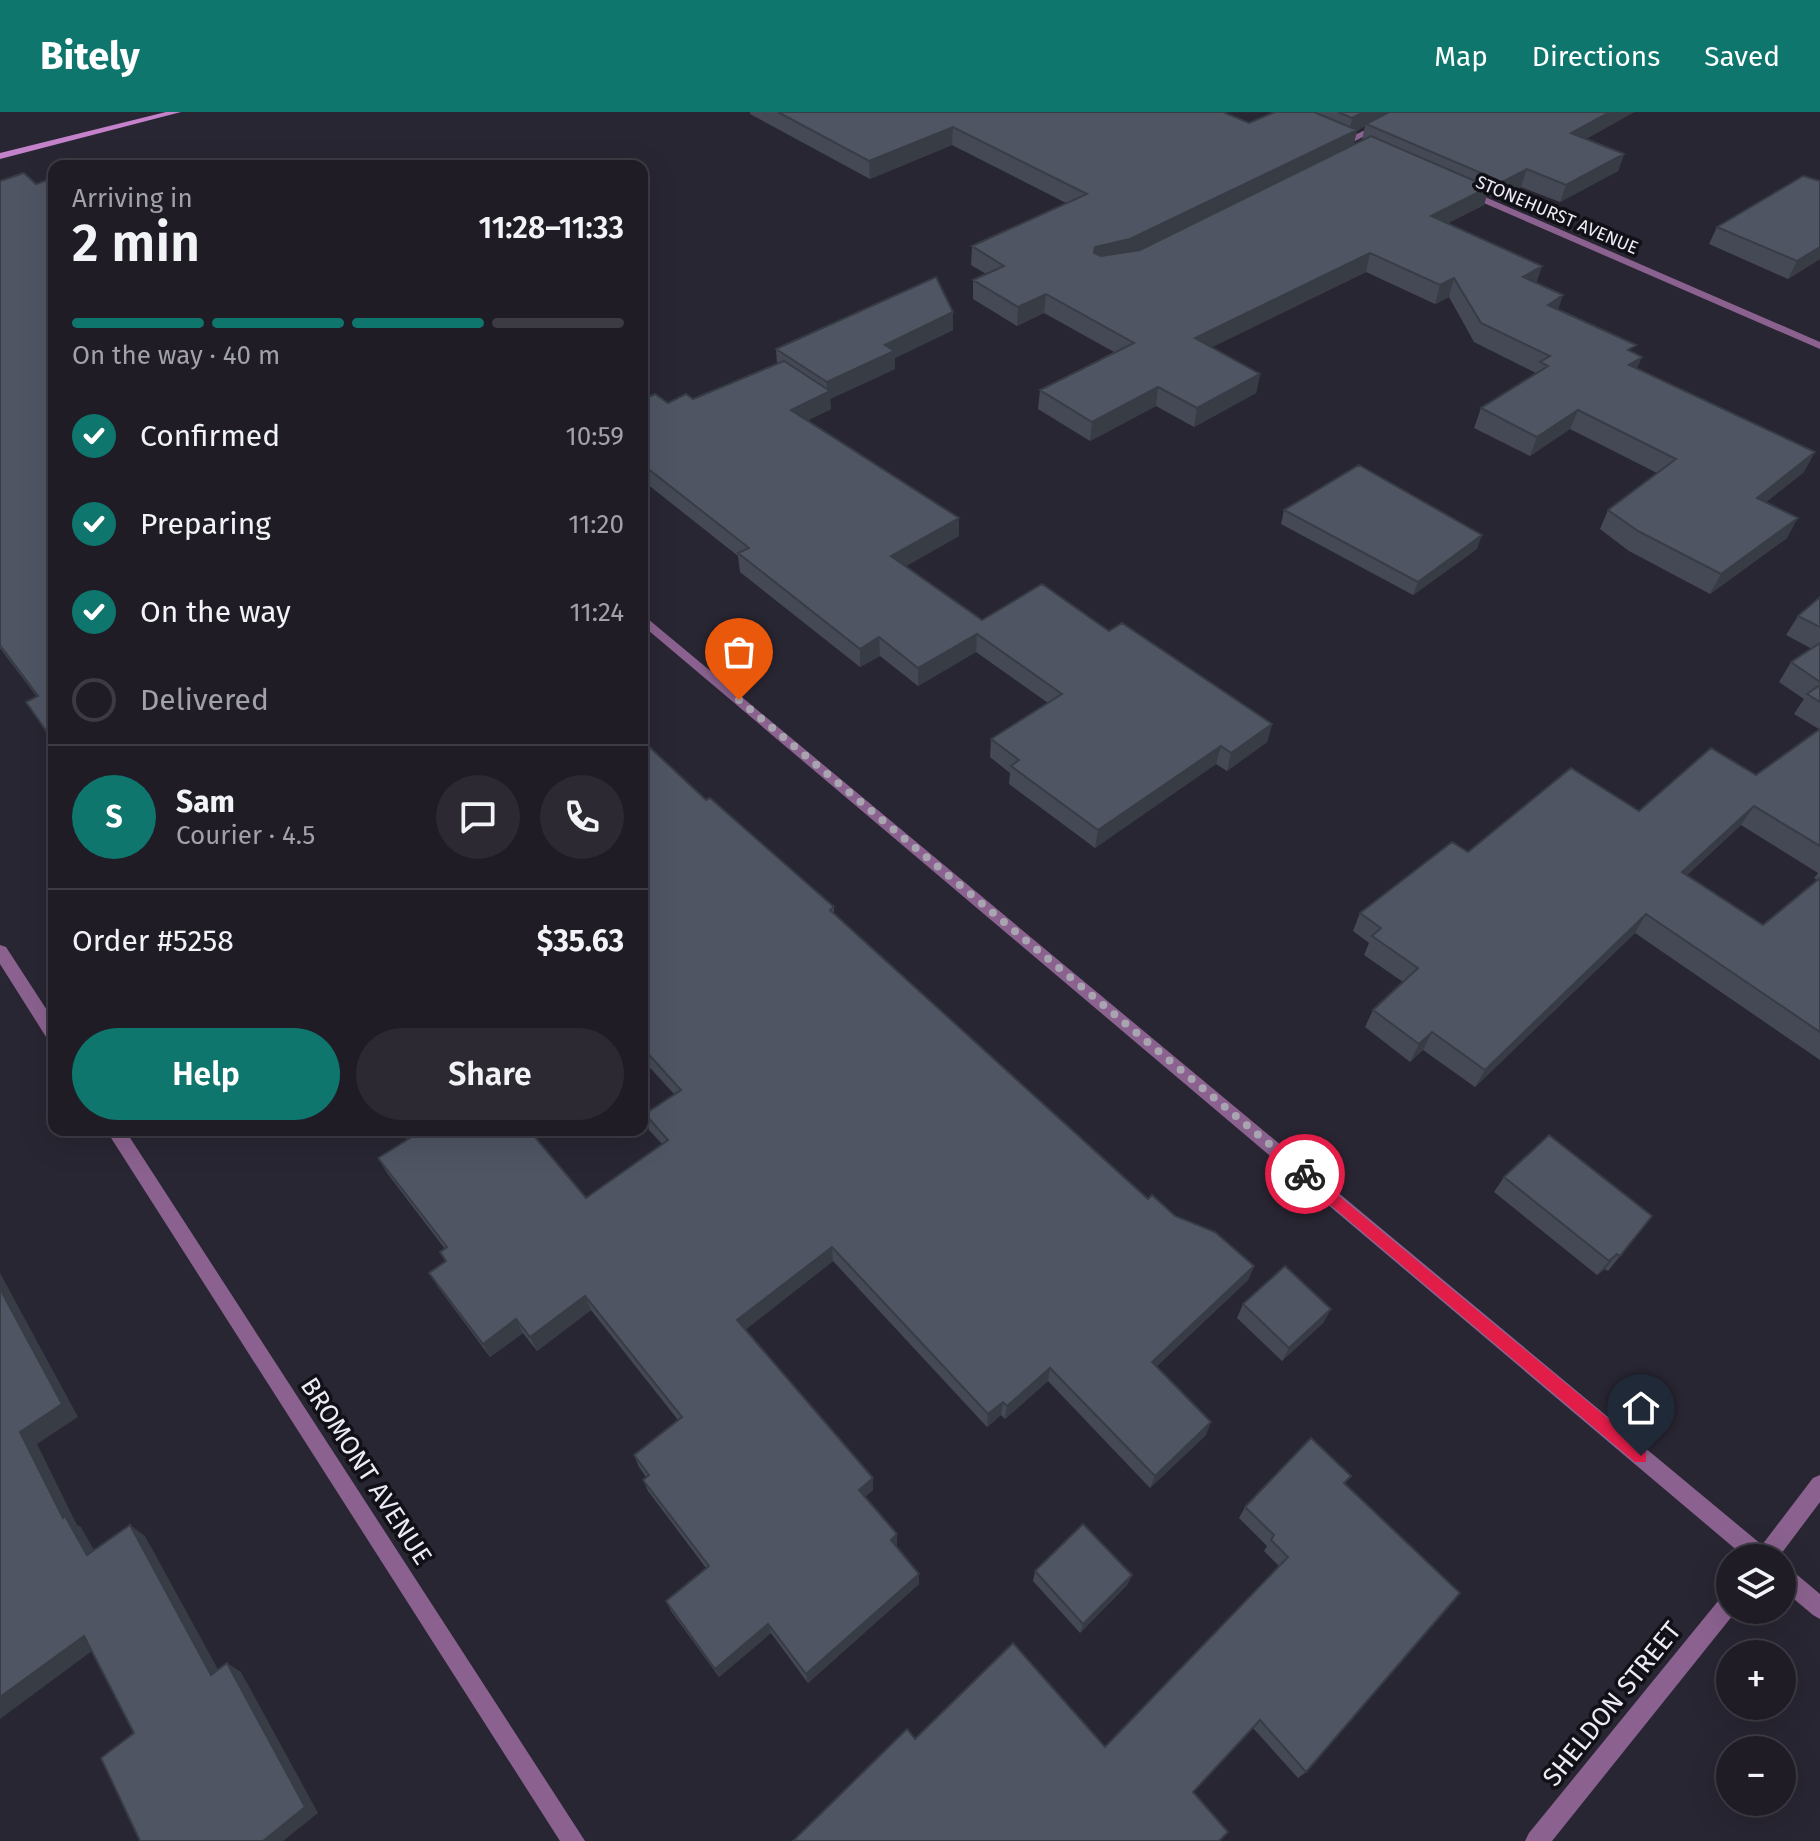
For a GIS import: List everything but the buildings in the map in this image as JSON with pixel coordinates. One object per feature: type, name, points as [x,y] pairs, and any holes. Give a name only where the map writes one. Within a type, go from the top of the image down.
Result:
[{"type":"main road","points":[[0,156],[177,112]]},
{"type":"street","points":[[1348,141],[1408,112]]},
{"type":"street","points":[[1334,135],[1365,149]]},
{"type":"street","name":"STONEHURST AVENUE","points":[[1453,187],[1820,346]]},
{"type":"street","points":[[648,623],[1747,1544]]},
{"type":"street","points":[[0,951],[48,1026]]},
{"type":"street","name":"BROMONT AVENUE","points":[[119,1136],[573,1841]]},
{"type":"street","points":[[1775,1544],[1820,1485]]},
{"type":"street","points":[[1796,1587],[1820,1608]]},
{"type":"street","name":"SHELDON STREET","points":[[1537,1841],[1716,1619]]},
{"type":"way so far","points":[[739,700],[1305,1174]]},
{"type":"route","points":[[1305,1174],[1641,1456]]}]
